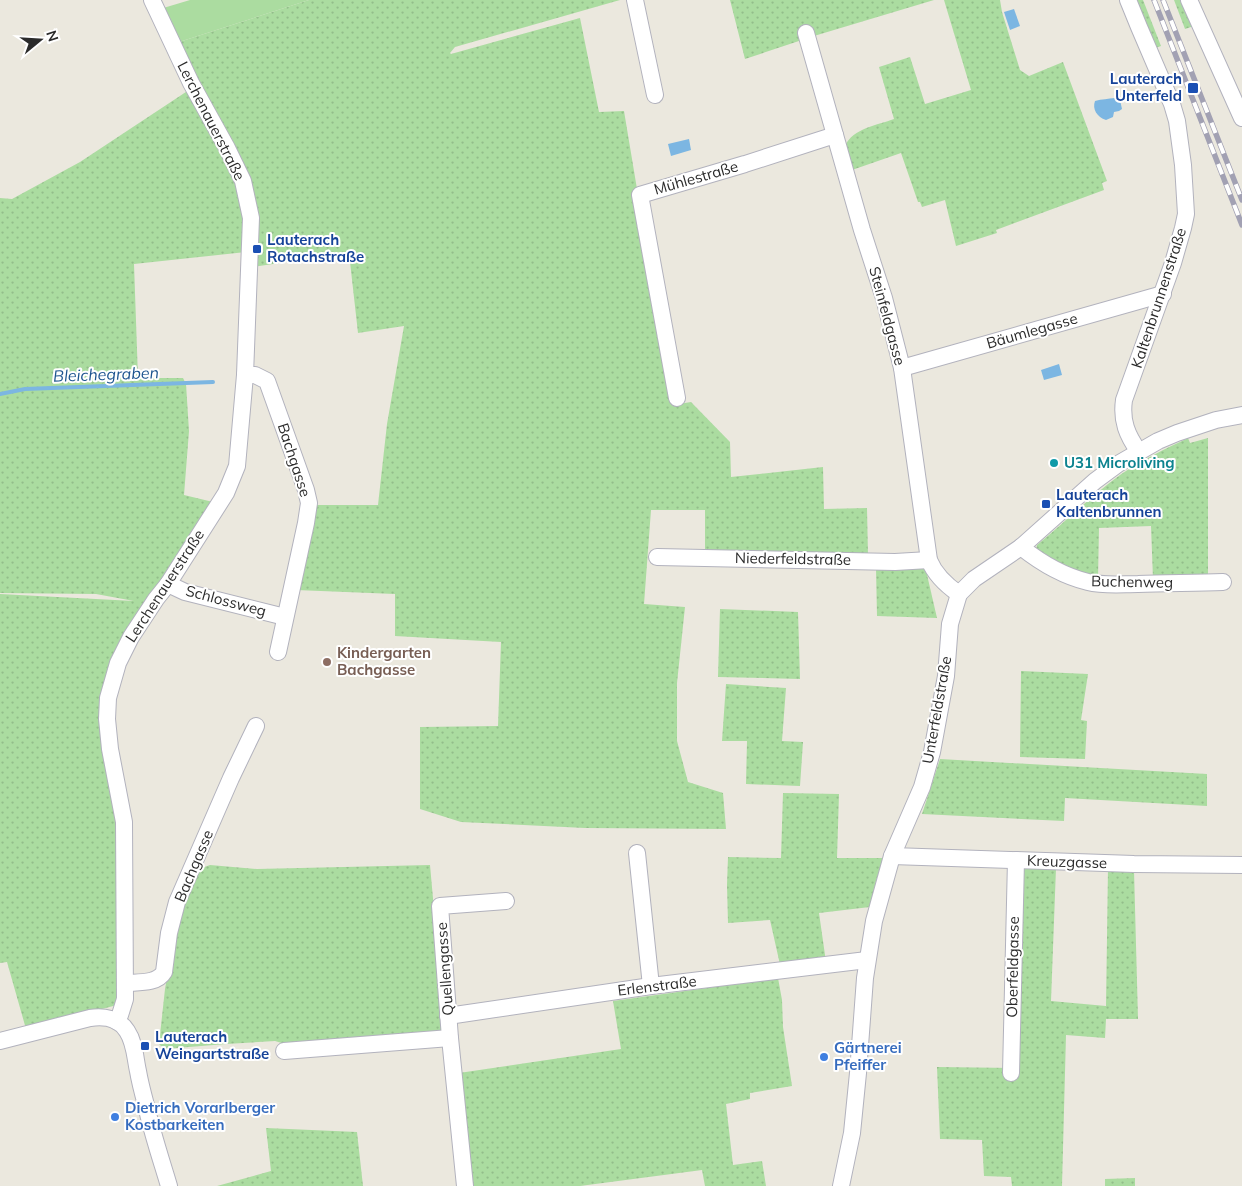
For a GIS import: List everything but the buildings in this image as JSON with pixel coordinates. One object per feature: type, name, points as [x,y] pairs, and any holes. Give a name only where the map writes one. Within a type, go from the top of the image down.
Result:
[{"type":"street","name":"Lerchenauerstraße","points":[[116,1021],[125,999],[126,984],[124,822],[110,749],[107,719],[108,698],[118,663],[131,637],[168,584],[226,493],[237,466],[245,375],[251,218],[243,181],[228,148],[191,83],[152,0]]},
{"type":"street","points":[[634,0],[655,95]]},
{"type":"street","name":"Kaltenbrunnenstraße","points":[[1128,0],[1172,104],[1177,121],[1186,207],[1185,220],[1173,263],[1124,400],[1125,428],[1139,452]]},
{"type":"street","points":[[1189,0],[1237,92],[1242,118]]},
{"type":"street","name":"Steinfeldgasse","points":[[806,33],[862,230],[884,298],[902,368],[929,560],[943,582],[959,594]]},
{"type":"street","name":"Mühlestraße","points":[[677,398],[640,195],[836,135]]},
{"type":"street","name":"Bäumlegasse","points":[[902,368],[1163,294]]},
{"type":"street","name":"Bachgasse","points":[[245,375],[255,375],[267,381],[309,502],[278,652]]},
{"type":"street","name":"Unterfeldstraße","points":[[841,1186],[852,1133],[867,960],[874,922],[892,856],[922,787],[932,752],[946,676],[950,624],[959,594],[974,579],[1021,547],[1095,481],[1118,464],[1158,441],[1187,429],[1242,414]]},
{"type":"street","name":"Buchenweg","points":[[1021,547],[1038,560],[1072,578],[1090,583],[1223,582]]},
{"type":"street","name":"Niederfeldstraße","points":[[657,557],[895,562],[929,560]]},
{"type":"street","name":"Schlossweg","points":[[168,584],[185,592],[285,617]]},
{"type":"street","name":"Bachgasse","points":[[126,984],[150,981],[161,977],[164,972],[169,934],[177,902],[231,778],[256,726]]},
{"type":"street","points":[[636,853],[651,986]]},
{"type":"street","name":"Kreuzgasse","points":[[892,856],[1134,864],[1242,865]]},
{"type":"street","name":"Oberfeldgasse","points":[[1010,1073],[1016,860]]},
{"type":"street","name":"Quellengasse","points":[[465,1186],[448,1016],[440,906],[506,901]]},
{"type":"street","name":"Erlenstraße","points":[[448,1016],[651,986],[867,960]]},
{"type":"street","points":[[0,1041],[90,1018],[100,1017],[116,1021],[126,1030],[133,1044],[150,1126],[169,1186]]},
{"type":"street","points":[[284,1051],[450,1038]]},
{"type":"green space","points":[[190,0],[309,0],[176,43],[160,9]]},
{"type":"green space","points":[[309,0],[620,0],[455,47],[450,53],[580,18],[599,112],[624,111],[673,405],[691,402],[730,442],[731,477],[823,467],[824,509],[867,508],[868,556],[705,554],[705,510],[651,510],[644,604],[685,607],[677,683],[677,741],[688,782],[723,793],[726,829],[585,828],[461,822],[420,809],[420,727],[498,726],[501,642],[395,636],[395,594],[296,590],[312,505],[378,505],[387,424],[404,326],[358,333],[349,253],[252,267],[246,252],[134,264],[138,378],[183,378],[186,384],[189,431],[184,495],[213,502],[111,672],[120,819],[117,1005],[26,1029],[7,962],[0,963],[0,594],[134,601],[96,594],[0,593],[0,198],[12,199],[80,162],[195,86],[176,43]]},
{"type":"green space","points":[[730,0],[934,0],[745,59]]},
{"type":"green space","points":[[944,0],[1000,0],[1020,70],[1029,76],[1063,62],[1107,181],[1102,183],[1104,190],[996,230],[997,233],[956,246],[945,200],[922,207],[920,202],[918,202],[901,153],[852,170],[845,146],[849,140],[866,128],[894,119],[879,67],[910,57],[925,104],[971,90]]},
{"type":"green space","points":[[1133,0],[1143,0],[1161,46],[1153,49]]},
{"type":"green space","points":[[1174,0],[1185,0],[1197,25],[1185,29]]},
{"type":"green space","points":[[1188,438],[1190,443],[1208,438],[1208,578],[1153,579],[1151,526],[1099,528],[1098,579],[1078,576],[1036,550],[1037,545],[1120,475]]},
{"type":"green space","points":[[925,566],[937,618],[877,616],[876,568]]},
{"type":"green space","points":[[720,609],[798,612],[800,679],[718,677]]},
{"type":"green space","points":[[1021,671],[1088,674],[1081,720],[1087,721],[1085,759],[1020,757]]},
{"type":"green space","points":[[726,684],[786,688],[782,741],[803,742],[800,786],[746,784],[747,741],[722,741]]},
{"type":"green space","points":[[940,759],[1207,774],[1207,806],[1065,798],[1064,821],[922,814]]},
{"type":"green space","points":[[783,793],[839,794],[837,858],[884,858],[870,907],[819,913],[826,962],[781,969],[770,920],[728,923],[727,885],[728,857],[781,858]]},
{"type":"green space","points":[[210,865],[257,869],[430,865],[444,1021],[443,1033],[295,1047],[275,1041],[164,1049],[159,1044],[165,989],[176,927],[196,870]]},
{"type":"green space","points":[[1020,865],[1056,868],[1051,1001],[1106,1006],[1108,868],[1134,870],[1138,1019],[1106,1019],[1105,1038],[1066,1035],[1062,1186],[1012,1186],[1011,1177],[984,1176],[982,1140],[940,1139],[937,1067],[1014,1068]]},
{"type":"green space","points":[[778,978],[792,1086],[750,1093],[750,1099],[726,1104],[733,1165],[762,1161],[766,1186],[705,1186],[702,1170],[580,1186],[473,1186],[459,1073],[621,1049],[613,1001]]},
{"type":"green space","points":[[266,1128],[357,1132],[363,1186],[217,1186],[271,1171]]},
{"type":"green space","points":[[1135,1178],[1135,1186],[1105,1186],[1105,1179]]},
{"type":"water","points":[[1014,9],[1020,26],[1010,30],[1004,12]]},
{"type":"water","points":[[1115,98],[1120,100],[1122,109],[1114,112],[1113,117],[1106,120],[1100,117],[1095,110],[1095,101]]},
{"type":"water","points":[[689,139],[691,150],[671,156],[668,144]]},
{"type":"water","points":[[1059,364],[1062,375],[1044,380],[1041,370]]},
{"type":"waterway","name":"Bleichegraben","points":[[0,394],[25,389],[213,382]]},
{"type":"railway","points":[[1154,0],[1242,225]]},
{"type":"railway","points":[[1163,0],[1242,200]]},
{"type":"place","name":"Lauterach Unterfeld","points":[[1193,88]]},
{"type":"place","name":"Lauterach Rotachstraße","points":[[257,249]]},
{"type":"place","name":"U31 Microliving","points":[[1054,463]]},
{"type":"place","name":"Lauterach Kaltenbrunnen","points":[[1046,504]]},
{"type":"place","name":"Kindergarten Bachgasse","points":[[327,662]]},
{"type":"place","name":"Lauterach Weingartstraße","points":[[145,1046]]},
{"type":"place","name":"Gärtnerei Pfeiffer","points":[[824,1057]]},
{"type":"place","name":"Dietrich Vorarlberger Kostbarkeiten","points":[[115,1117]]}]
